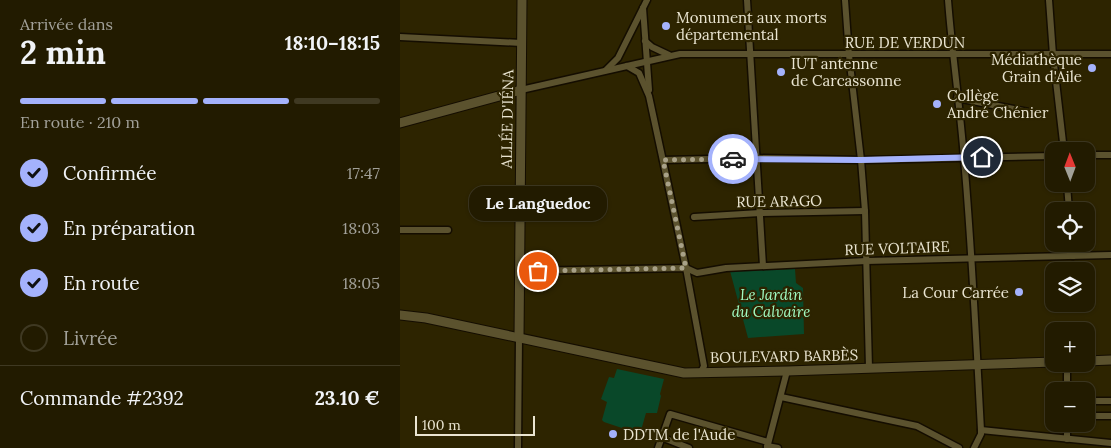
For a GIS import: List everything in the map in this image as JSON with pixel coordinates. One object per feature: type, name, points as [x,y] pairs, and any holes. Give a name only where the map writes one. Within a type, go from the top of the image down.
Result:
[{"type":"main road","name":"ALLÉE D'IÉNA","points":[[519,338],[522,0]]},
{"type":"main road","points":[[400,123],[521,90]]},
{"type":"main road","name":"BOULEVARD BARBÈS","points":[[400,315],[426,318],[684,373],[1045,362]]},
{"type":"main road","points":[[1095,361],[1111,360]]},
{"type":"street","points":[[605,71],[618,58],[647,0]]},
{"type":"street","points":[[747,0],[763,266]]},
{"type":"street","points":[[845,0],[848,55],[861,160],[865,211],[869,368]]},
{"type":"street","points":[[948,0],[972,258],[981,430],[974,448]]},
{"type":"street","points":[[1049,0],[1063,142]]},
{"type":"street","points":[[643,8],[649,96],[686,268],[704,366],[701,372]]},
{"type":"street","points":[[400,37],[521,43]]},
{"type":"street","points":[[645,41],[652,47],[669,55]]},
{"type":"street","name":"RUE DE VERDUN","points":[[521,90],[669,55],[750,53],[848,55],[1111,54]]},
{"type":"street","points":[[627,66],[639,73],[649,96]]},
{"type":"street","points":[[957,98],[1034,113]]},
{"type":"street","points":[[1095,155],[1111,155]]},
{"type":"street","points":[[663,160],[756,158],[861,160],[1045,156]]},
{"type":"street","name":"RUE ARAGO","points":[[694,217],[760,213],[865,211]]},
{"type":"street","points":[[400,230],[448,230]]},
{"type":"street","name":"RUE VOLTAIRE","points":[[519,271],[686,268],[697,273],[726,268],[866,261],[1111,255]]},
{"type":"street","name":"ALLÉE D'IÉNA","points":[[518,448],[519,338]]},
{"type":"street","points":[[767,445],[787,371]]},
{"type":"street","points":[[781,397],[917,426],[959,448]]},
{"type":"street","points":[[1095,401],[1111,401]]},
{"type":"street","points":[[658,448],[670,414],[778,448]]},
{"type":"street","points":[[1095,416],[1111,416]]},
{"type":"street","points":[[981,430],[1111,443]]},
{"type":"street","points":[[1067,432],[1067,438]]},
{"type":"street","points":[[661,437],[689,448]]},
{"type":"green space","name":"Le Jardin du Calvaire","points":[[795,269],[796,283],[803,288],[804,334],[748,338],[730,271]]},
{"type":"green space","points":[[617,369],[664,379],[657,413],[646,413],[640,434],[602,420],[607,402],[601,399],[609,377],[614,378]]},
{"type":"way so far","points":[[538,271],[686,268],[663,160],[733,159]]},
{"type":"place","name":"Monument aux morts départemental","points":[[666,26]]},
{"type":"place","name":"Médiathèque Grain d'Aile","points":[[1092,68]]},
{"type":"place","name":"IUT antenne de Carcassonne","points":[[781,72]]},
{"type":"place","name":"Collège André Chénier","points":[[937,104]]},
{"type":"place","name":"Le Languedoc","points":[[538,271]]},
{"type":"place","name":"La Cour Carrée","points":[[1019,292]]},
{"type":"place","name":"DDTM de l'Aude","points":[[613,434]]},
{"type":"route","points":[[733,159],[798,158],[861,160],[982,157]]}]
